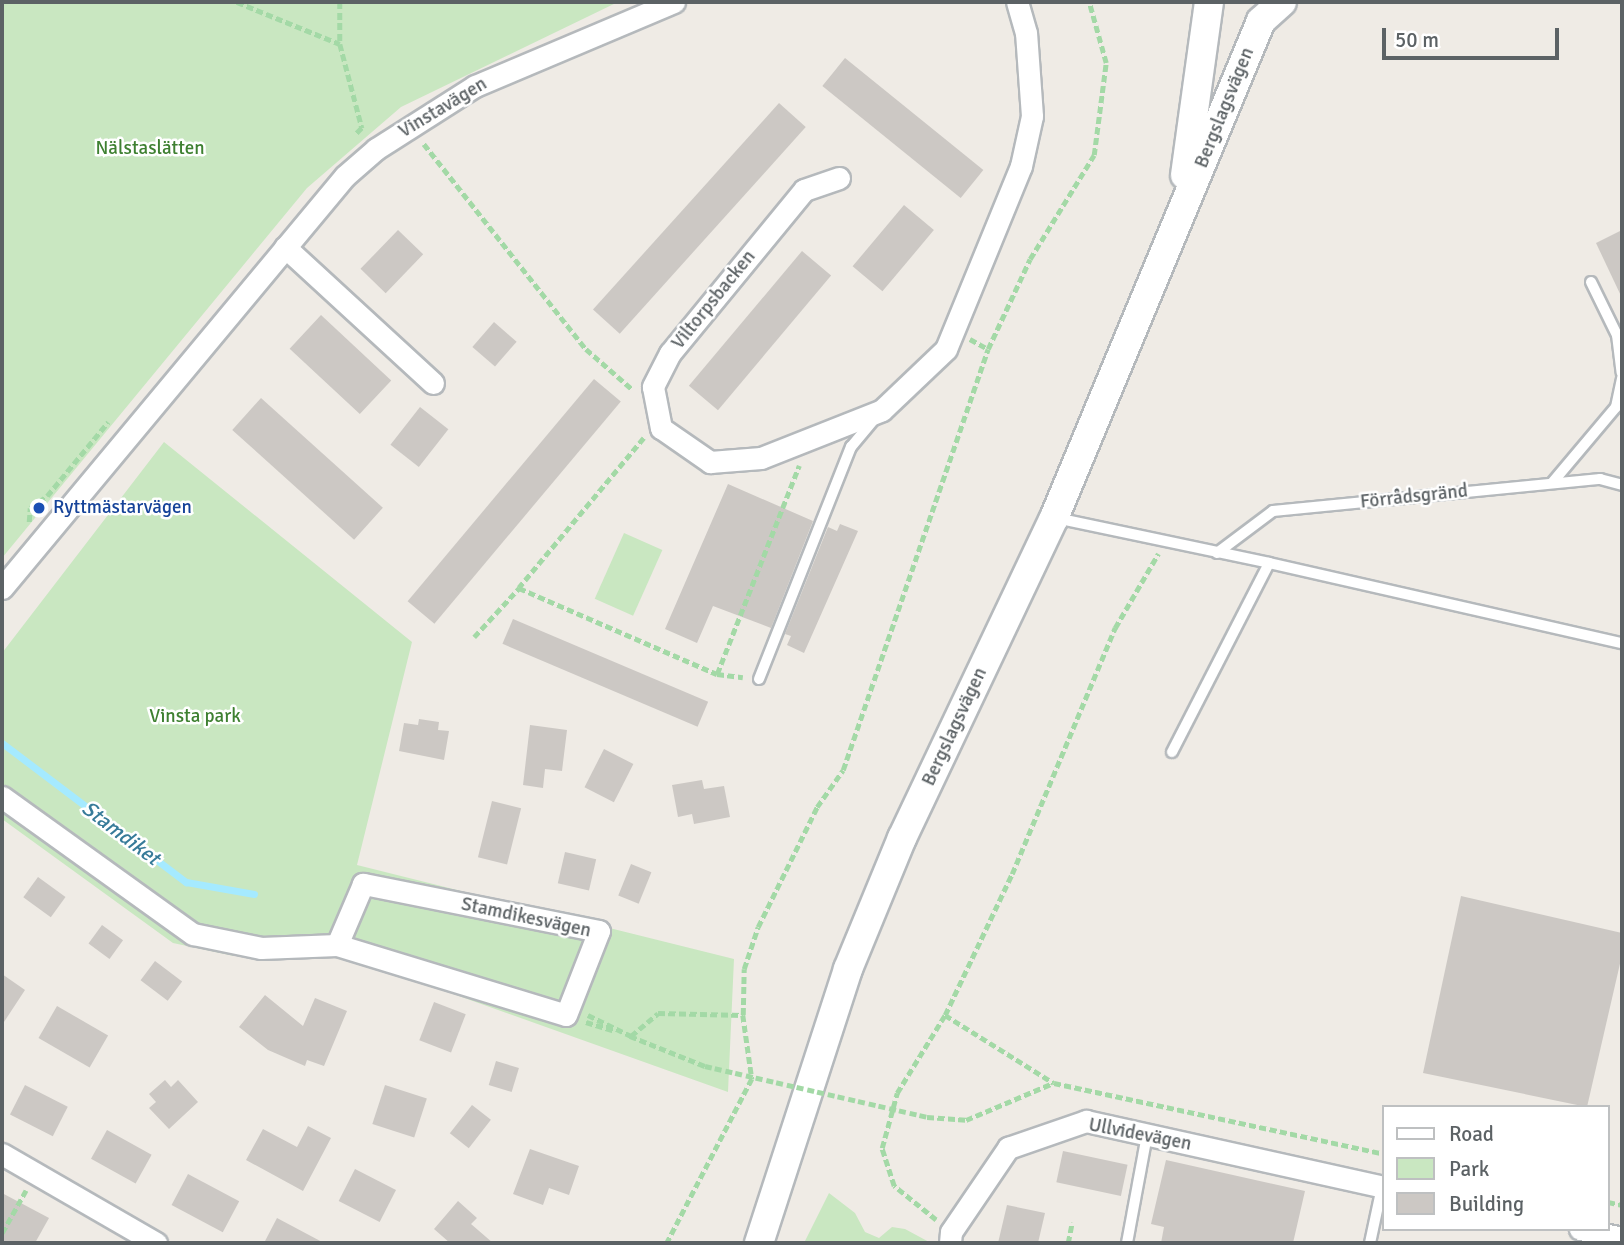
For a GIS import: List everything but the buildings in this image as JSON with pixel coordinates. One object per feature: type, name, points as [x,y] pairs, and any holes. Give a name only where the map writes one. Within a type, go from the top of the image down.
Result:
[{"type":"main road","name":"Bergslagsvägen","points":[[1178,221],[1209,2]]},
{"type":"main road","name":"Bergslagsvägen","points":[[759,1243],[848,969],[902,838],[1054,518],[1261,21],[1282,2]]},
{"type":"street","name":"Vinstavägen","points":[[4,583],[345,176],[411,127],[475,86],[674,2]]},
{"type":"street","points":[[659,415],[661,428],[710,462],[761,458],[881,410],[946,349],[1021,166],[1032,116],[1026,33],[1017,2]]},
{"type":"street","name":"Viltorpsbacken","points":[[659,415],[653,387],[670,353],[804,190],[839,178]]},
{"type":"street","points":[[285,247],[433,383]]},
{"type":"street","points":[[2,797],[193,934],[261,948],[337,945],[566,1015]]},
{"type":"street","name":"Stamdikesvägen","points":[[337,945],[363,884],[599,932],[566,1015]]},
{"type":"street","name":"Ullvidevägen","points":[[950,1238],[1008,1148],[1086,1121],[1382,1187]]},
{"type":"street","points":[[2,1154],[156,1243]]},
{"type":"street","points":[[1589,1231],[1622,1238]]},
{"type":"lane","points":[[1552,483],[1616,407],[1622,375],[1617,334],[1591,282]]},
{"type":"lane","points":[[759,679],[851,447],[881,410]]},
{"type":"lane","name":"Förrådsgränd","points":[[1217,553],[1273,511],[1600,479],[1622,485]]},
{"type":"lane","points":[[1054,518],[1164,545],[1269,564],[1622,643]]},
{"type":"lane","points":[[1171,752],[1269,564]]},
{"type":"lane","points":[[1127,1243],[1147,1135]]},
{"type":"lane","points":[[1370,1243],[1382,1191]]},
{"type":"path","points":[[237,2],[340,44]]},
{"type":"path","points":[[340,2],[340,44],[362,128],[353,138]]},
{"type":"path","points":[[667,1243],[752,1079],[743,1015],[744,969],[758,927],[817,807],[843,770],[988,349],[1030,259],[1094,155],[1106,63],[1089,2]]},
{"type":"path","points":[[411,127],[586,349],[659,415],[519,588],[474,637]]},
{"type":"path","points":[[22,534],[30,508],[47,496],[115,413]]},
{"type":"path","points":[[717,674],[810,439]]},
{"type":"path","points":[[950,1238],[894,1186],[882,1147],[897,1093],[945,1015],[1012,874],[1115,628],[1164,545]]},
{"type":"path","points":[[519,588],[717,674],[759,679]]},
{"type":"path","points":[[631,1036],[658,1013],[743,1015]]},
{"type":"path","points":[[566,1015],[631,1036],[705,1066],[927,1118],[966,1120],[1054,1083]]},
{"type":"path","points":[[945,1015],[1054,1083],[1382,1154]]},
{"type":"path","points":[[2,1233],[35,1174]]},
{"type":"path","points":[[1068,1243],[1072,1222]]},
{"type":"green space","name":"Nälstaslätten","points":[[2,2],[618,2],[401,107],[307,188],[2,558]]},
{"type":"green space","name":"Vinsta park","points":[[164,442],[412,642],[357,865],[734,959],[728,1092],[333,951],[234,956],[173,943],[2,819],[2,653]]},
{"type":"green space","points":[[624,533],[662,550],[633,616],[595,599]]},
{"type":"green space","points":[[829,1193],[855,1213],[865,1232],[879,1238],[892,1227],[905,1229],[931,1243],[804,1243]]},
{"type":"waterway","name":"Stamdiket","points":[[2,743],[186,882],[254,894]]},
{"type":"place","name":"Ryttmästarvägen","points":[[39,508]]}]
